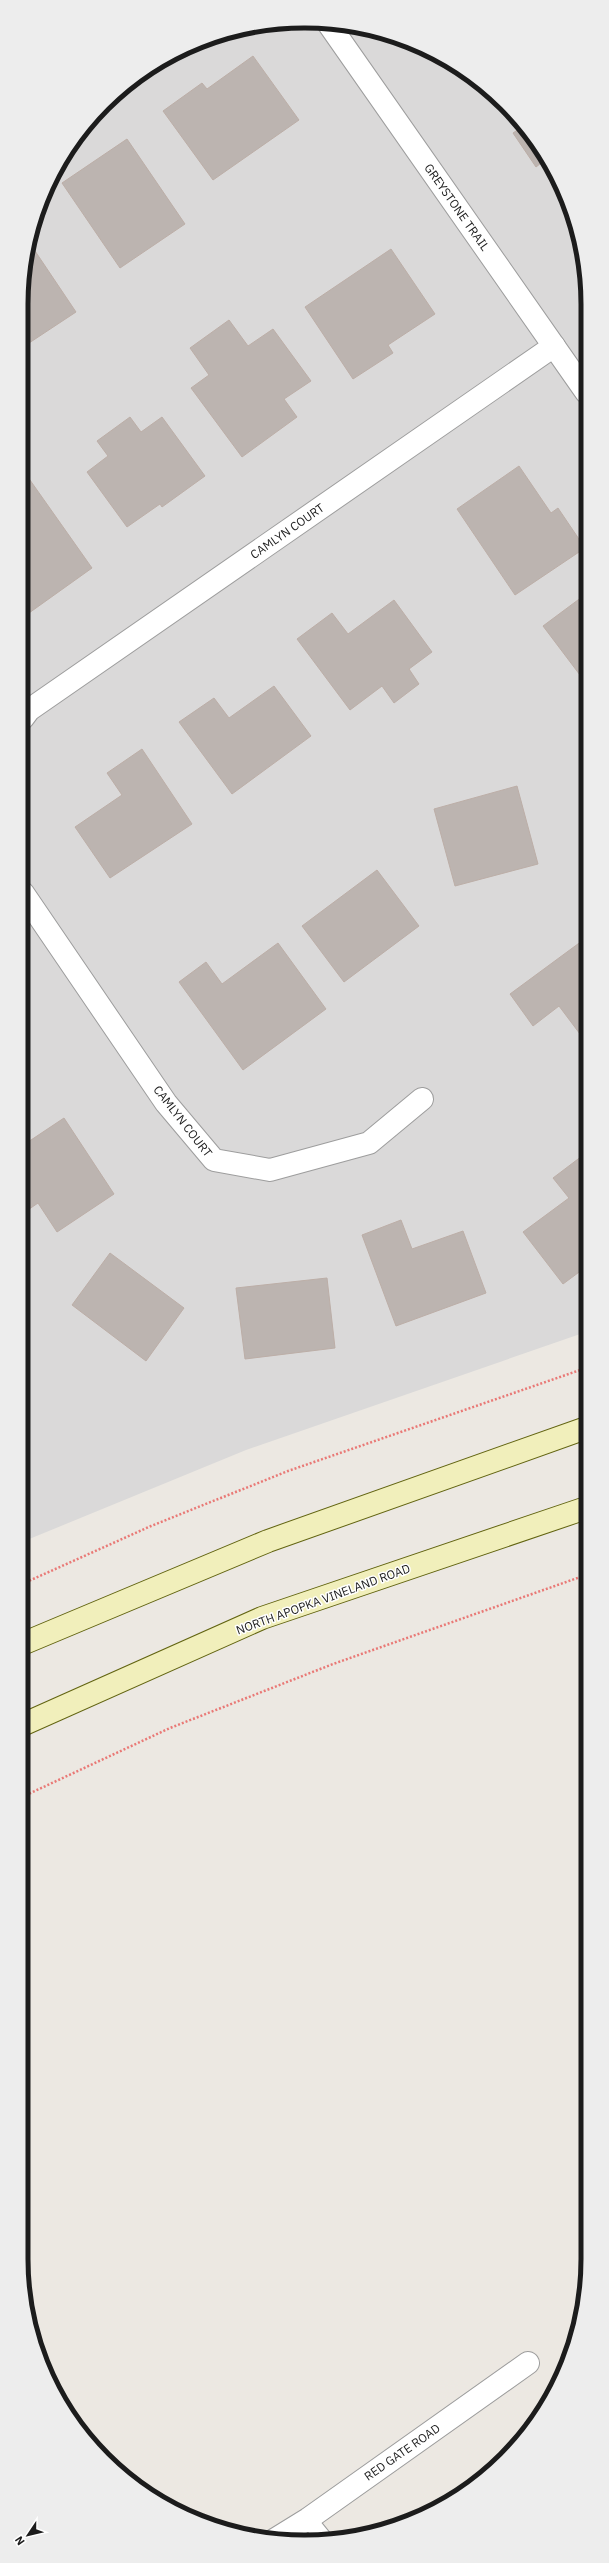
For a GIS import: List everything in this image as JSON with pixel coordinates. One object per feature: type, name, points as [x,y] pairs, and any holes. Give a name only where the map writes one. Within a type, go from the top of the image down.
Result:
[{"type":"street","name":"GREYSTONE TRAIL","points":[[333,30],[581,385]]},
{"type":"street","name":"CAMLYN COURT","points":[[28,711],[554,346]]},
{"type":"street","name":"CAMLYN COURT","points":[[28,900],[166,1103],[214,1160],[270,1170],[369,1143],[422,1099]]},
{"type":"street","points":[[28,1641],[268,1541],[581,1430]]},
{"type":"street","name":"NORTH APOPKA VINELAND ROAD","points":[[28,1722],[262,1618],[581,1510]]},
{"type":"street","name":"RED GATE ROAD","points":[[284,2534],[308,2519],[528,2363]]},
{"type":"lane","points":[[308,2519],[320,2534]]},
{"type":"path","points":[[28,1581],[151,1526],[288,1471],[581,1370]]},
{"type":"path","points":[[28,1795],[170,1728],[333,1664],[581,1577]]},
{"type":"shaded area","points":[[304,28],[341,30],[376,37],[410,49],[427,57],[443,65],[473,85],[512,122],[524,136],[544,166],[560,199],[572,233],[576,251],[579,268],[581,304],[581,1334],[246,1450],[28,1540],[28,304],[30,268],[33,251],[37,233],[49,199],[65,166],[85,136],[109,109],[136,85],[166,65],[199,49],[233,37],[251,33],[268,30]]},
{"type":"building","points":[[253,56],[299,120],[213,180],[163,111],[202,83],[207,89]]},
{"type":"building","points":[[518,129],[542,163],[536,167],[513,133]]},
{"type":"building","points":[[127,139],[185,224],[120,268],[62,183]]},
{"type":"building","points":[[34,249],[76,312],[28,344],[30,268]]},
{"type":"building","points":[[391,249],[435,314],[388,345],[393,353],[353,379],[305,307]]},
{"type":"building","points":[[229,320],[248,346],[273,329],[311,381],[284,399],[297,417],[242,457],[191,388],[209,375],[190,348]]},
{"type":"building","points":[[130,417],[141,432],[162,417],[205,476],[162,507],[160,504],[127,527],[87,472],[108,456],[97,441]]},
{"type":"building","points":[[519,466],[551,513],[558,508],[581,542],[581,551],[515,595],[457,509]]},
{"type":"building","points":[[28,477],[92,568],[29,613],[28,612]]},
{"type":"building","points":[[581,598],[581,676],[543,626]]},
{"type":"building","points":[[394,600],[432,652],[409,669],[419,684],[394,703],[382,686],[350,710],[297,639],[332,613],[348,634]]},
{"type":"building","points":[[274,686],[311,736],[232,794],[179,722],[214,698],[229,718]]},
{"type":"building","points":[[142,749],[192,824],[110,878],[75,827],[122,795],[107,773]]},
{"type":"building","points":[[517,786],[538,864],[455,886],[434,809]]},
{"type":"building","points":[[377,870],[419,926],[344,982],[302,926]]},
{"type":"building","points":[[581,942],[581,1035],[559,1006],[533,1026],[510,994]]},
{"type":"building","points":[[278,943],[326,1009],[243,1070],[179,982],[206,962],[222,984]]},
{"type":"building","points":[[64,1118],[114,1194],[57,1232],[38,1203],[28,1210],[28,1142]]},
{"type":"building","points":[[581,1157],[581,1271],[563,1284],[523,1232],[569,1198],[553,1178]]},
{"type":"building","points":[[401,1220],[412,1249],[463,1231],[486,1293],[396,1326],[362,1235]]},
{"type":"building","points":[[110,1253],[184,1308],[146,1361],[72,1305]]},
{"type":"building","points":[[327,1278],[335,1348],[245,1359],[236,1288]]}]
